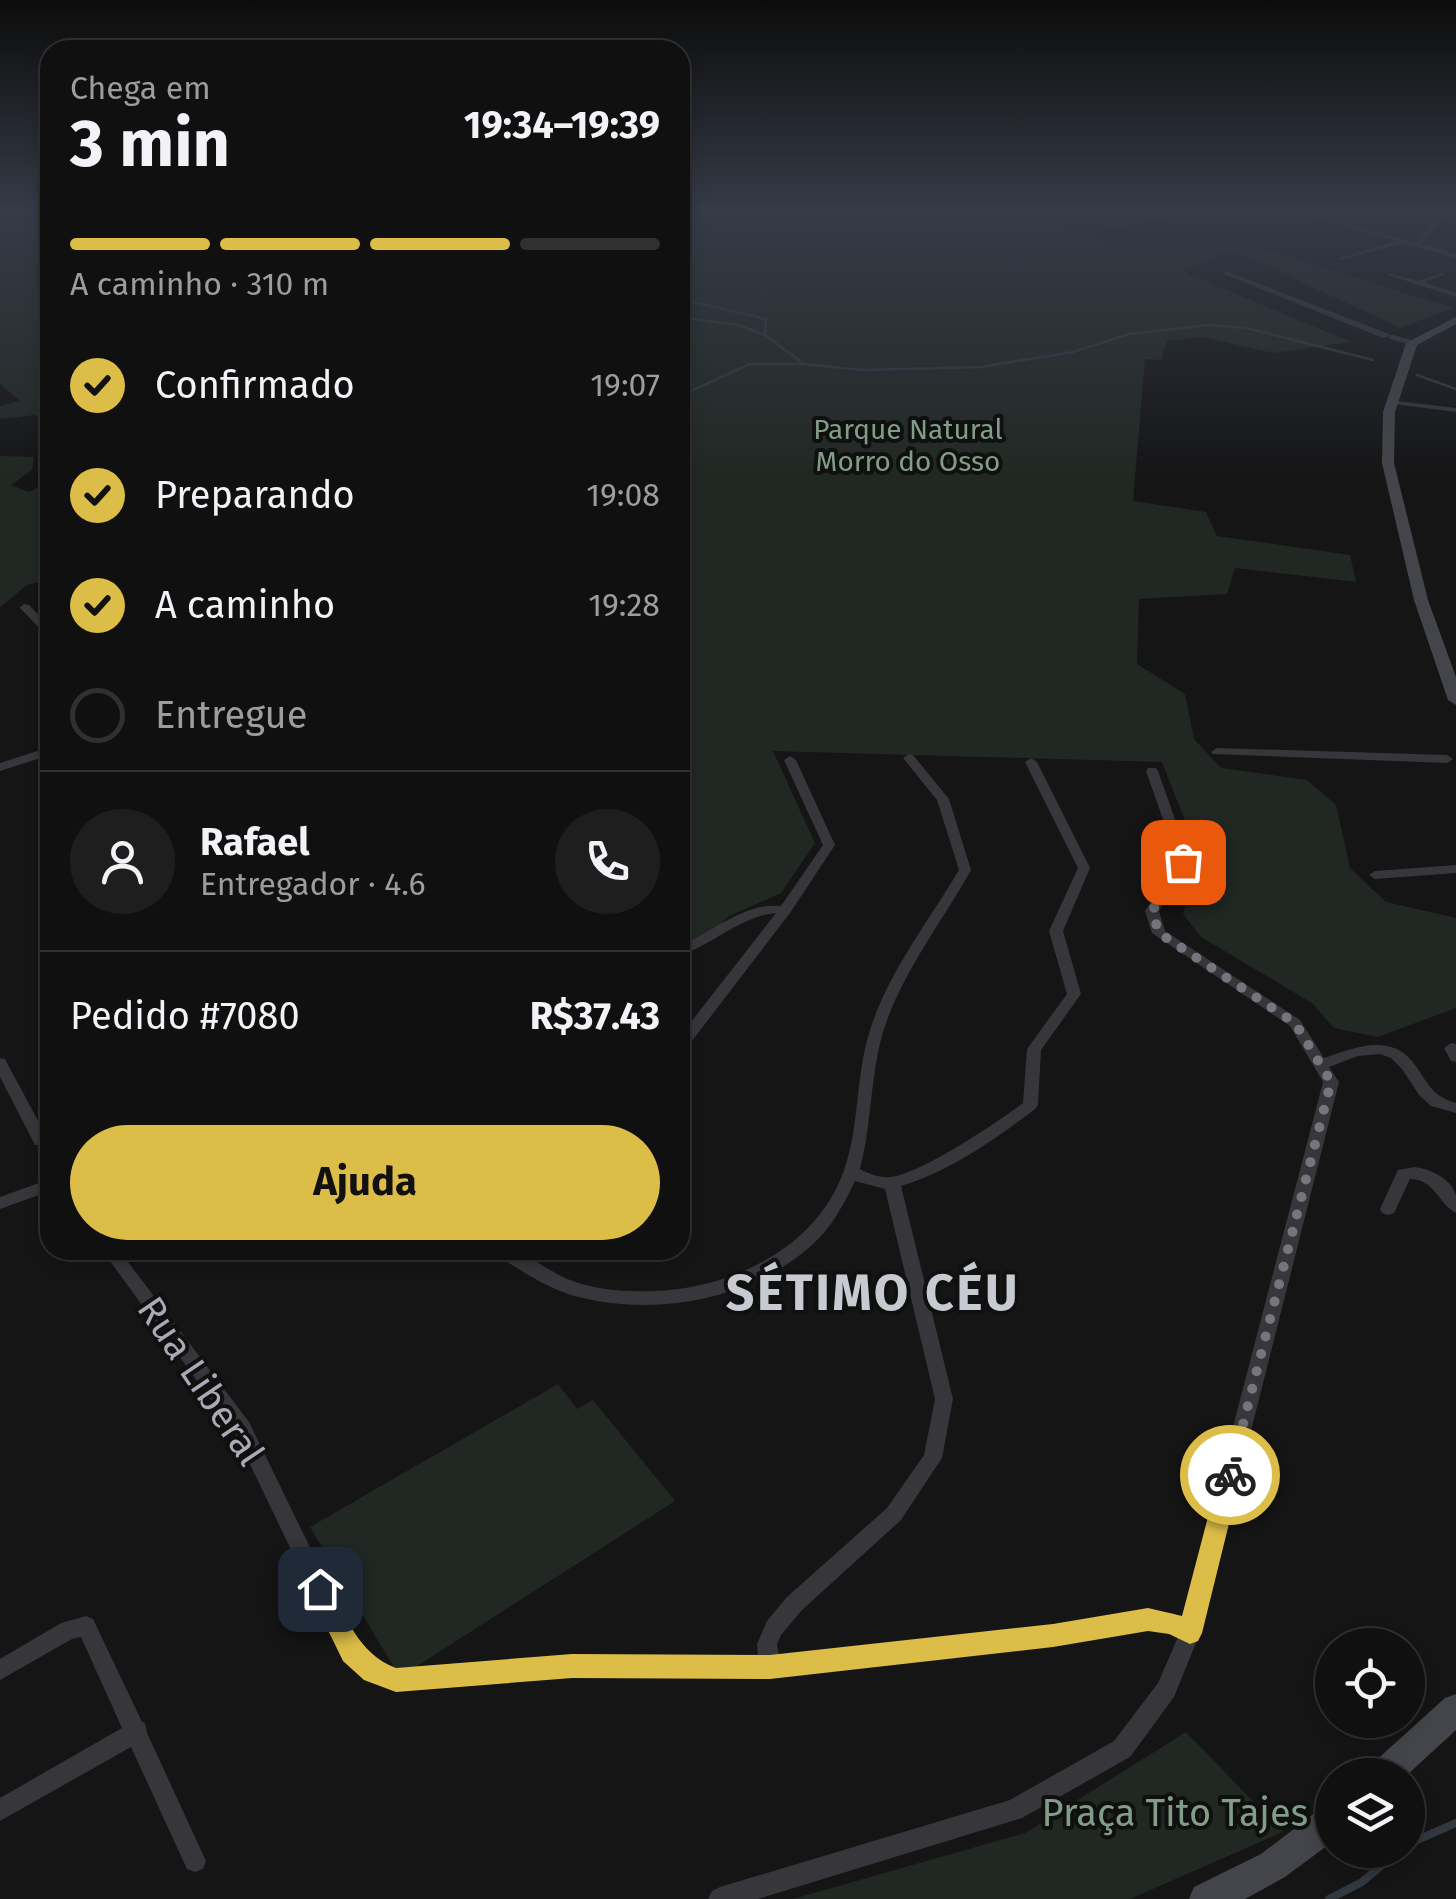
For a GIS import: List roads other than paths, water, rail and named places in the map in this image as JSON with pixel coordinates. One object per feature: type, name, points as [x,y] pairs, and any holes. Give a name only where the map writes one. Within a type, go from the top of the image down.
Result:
[{"type":"main road","points":[[1456,320],[1412,343],[1386,435],[1388,463],[1421,600],[1456,700]]},
{"type":"main road","points":[[1402,1758],[1456,1708]]},
{"type":"main road","points":[[1206,1899],[1244,1883],[1315,1836]]},
{"type":"street","points":[[1294,300],[1412,343]]},
{"type":"street","points":[[1393,402],[1456,410]]},
{"type":"street","points":[[26,607],[40,622]]},
{"type":"street","points":[[1218,752],[1447,759]]},
{"type":"street","points":[[0,767],[40,754]]},
{"type":"street","points":[[517,1260],[542,1276],[577,1290],[640,1300],[704,1291],[752,1274],[800,1250],[829,1215],[852,1172],[881,1018],[965,870],[943,798],[909,758]]},
{"type":"street","points":[[690,1033],[785,910],[829,845],[790,760]]},
{"type":"street","points":[[852,1172],[870,1181],[892,1184],[922,1172],[1029,1106],[1034,1050],[1074,994],[1056,931],[1084,866],[1031,762]]},
{"type":"street","points":[[720,1899],[1014,1810],[1076,1775],[1122,1748],[1166,1690],[1190,1633],[1331,1082],[1294,1022],[1158,931],[1152,911],[1184,859],[1152,771]]},
{"type":"street","points":[[1375,874],[1456,869]]},
{"type":"street","points":[[690,948],[705,943],[762,908],[785,910]]},
{"type":"street","points":[[1321,1064],[1356,1050],[1390,1049],[1403,1058],[1425,1093],[1442,1106],[1456,1108]]},
{"type":"street","points":[[0,1062],[40,1137]]},
{"type":"street","points":[[1388,1209],[1404,1174],[1417,1171],[1434,1179],[1456,1208]]},
{"type":"street","points":[[892,1184],[944,1400],[933,1458],[894,1514],[794,1604],[774,1628],[767,1644],[770,1667],[1053,1636],[1148,1620],[1172,1623],[1190,1633]]},
{"type":"street","points":[[2,1202],[40,1189]]},
{"type":"street","name":"Rua Liberal","points":[[117,1260],[242,1428],[351,1653],[373,1672],[396,1680],[572,1666],[770,1667]]},
{"type":"street","points":[[0,1670],[68,1630],[86,1626],[195,1861]]},
{"type":"street","points":[[0,1810],[137,1731]]},
{"type":"waterway","points":[[690,301],[766,319],[765,335]]},
{"type":"waterway","points":[[690,318],[738,325],[765,335]]},
{"type":"waterway","points":[[804,364],[862,370],[981,367],[1073,352],[1129,334],[1209,325],[1246,328],[1373,360]]},
{"type":"waterway","points":[[765,335],[804,364]]},
{"type":"waterway","points":[[690,391],[750,364],[804,364]]},
{"type":"waterway","points":[[1417,375],[1456,389]]},
{"type":"waterway","points":[[1425,1837],[1456,1823]]},
{"type":"waterway","points":[[1329,1899],[1362,1882],[1379,1868]]},
{"type":"district","name":"SÉTIMO CÉU","points":[[873,1293]]},
{"type":"park label","name":"Parque Natural Morro do Osso","points":[[908,445]]},
{"type":"park label","name":"Praça Tito Tajes","points":[[1175,1813]]}]
